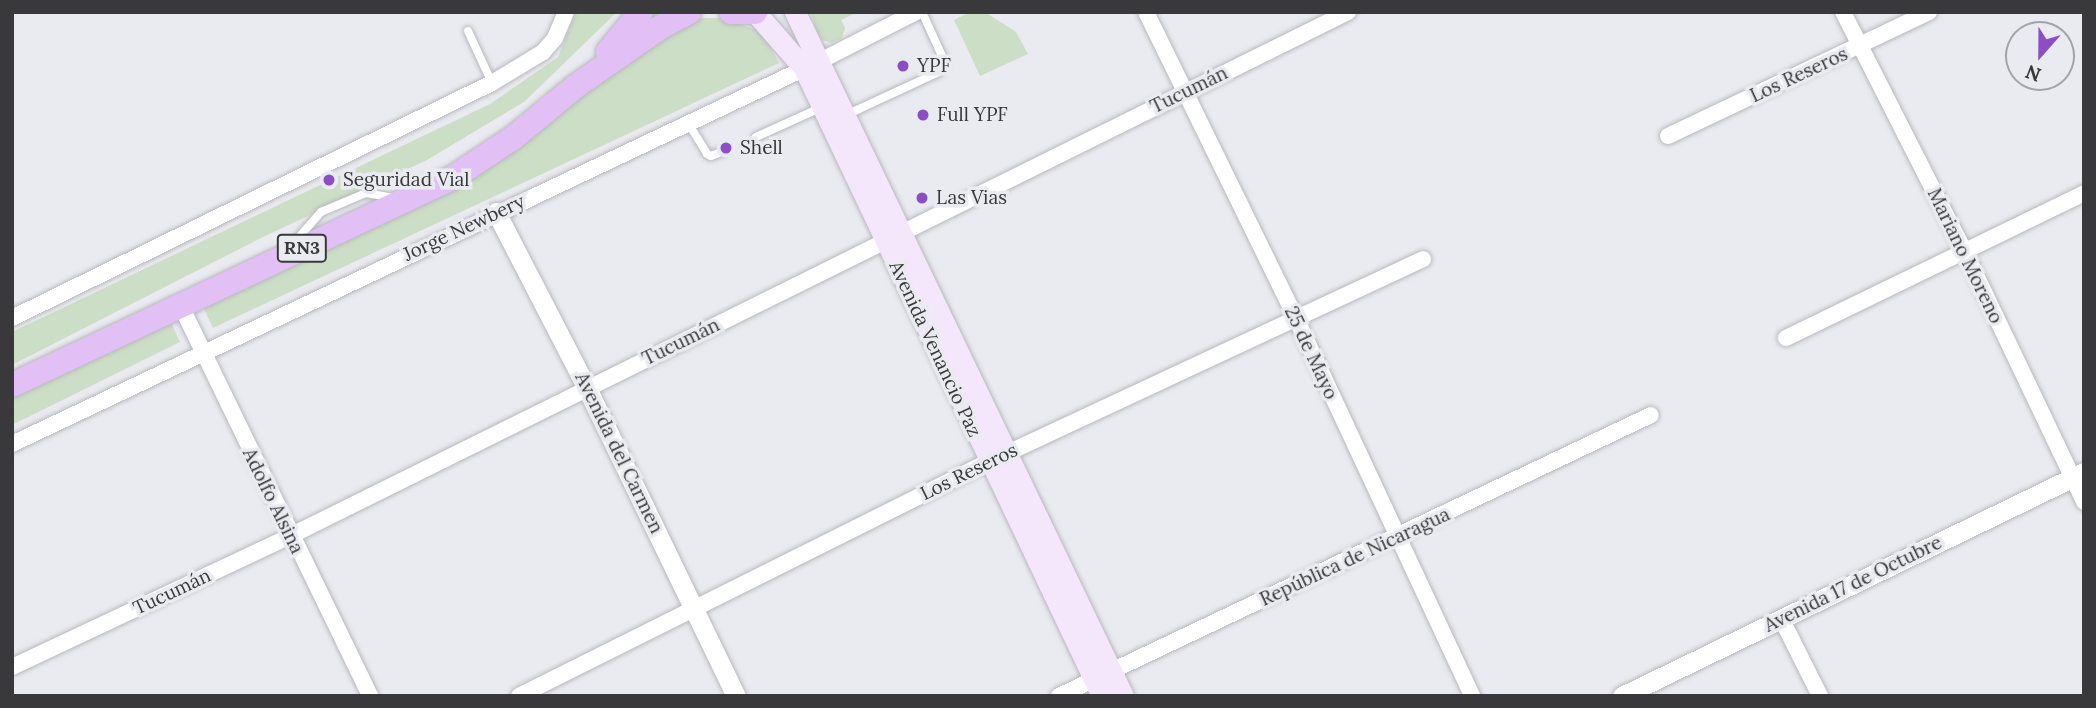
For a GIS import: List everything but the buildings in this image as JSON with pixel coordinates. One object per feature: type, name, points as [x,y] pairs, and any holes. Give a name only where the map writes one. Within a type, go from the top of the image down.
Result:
[{"type":"highway","name":"RN3","points":[[576,86],[627,32],[641,12]]},
{"type":"highway","name":"RN3","points":[[12,385],[180,304],[408,201],[483,159],[576,86],[689,12]]},
{"type":"highway","points":[[731,12],[755,12]]},
{"type":"main road","name":"Avenida Venancio Paz","points":[[755,12],[812,64],[846,115],[893,237]]},
{"type":"main road","name":"Avenida Venancio Paz","points":[[795,12],[812,64],[822,107],[893,237],[1102,682],[1123,696]]},
{"type":"street","points":[[12,318],[492,83],[543,52],[555,37],[566,12]]},
{"type":"street","name":"Jorge Newbery","points":[[12,444],[916,12]]},
{"type":"street","name":"25 de Mayo","points":[[1146,12],[1296,318],[1396,538],[1472,696]]},
{"type":"street","name":"Tucumán","points":[[12,667],[290,536],[1348,12]]},
{"type":"street","name":"Mariano Moreno","points":[[1843,12],[2078,475],[2084,502]]},
{"type":"street","name":"Los Reseros","points":[[1668,136],[1929,12]]},
{"type":"street","points":[[1786,338],[2084,193]]},
{"type":"street","name":"Avenida del Carmen","points":[[496,212],[587,388],[737,696]]},
{"type":"street","name":"Los Reseros","points":[[519,696],[997,458],[1423,259]]},
{"type":"street","name":"Adolfo Alsina","points":[[180,304],[290,536],[370,696]]},
{"type":"street","name":"República de Nicaragua","points":[[1059,696],[1102,682],[1651,415]]},
{"type":"street","name":"Avenida 17 de Octubre","points":[[1622,696],[2078,475]]},
{"type":"street","points":[[1781,618],[1820,696]]},
{"type":"lane","points":[[846,115],[939,72],[944,64],[943,58],[922,12]]},
{"type":"lane","points":[[468,30],[492,83]]},
{"type":"lane","points":[[756,137],[822,107]]},
{"type":"lane","points":[[688,123],[706,154],[711,156],[726,150]]},
{"type":"green space","points":[[576,12],[617,12],[524,102],[427,160],[261,238],[12,365],[12,332],[490,104],[558,57]]},
{"type":"green space","points":[[811,12],[858,12],[841,20],[845,28],[842,38],[831,43],[823,40],[817,32]]},
{"type":"green space","points":[[970,12],[985,12],[1016,32],[1028,54],[980,76],[954,20]]},
{"type":"green space","points":[[699,18],[720,18],[761,31],[779,63],[213,328],[202,305],[440,194],[643,50]]},
{"type":"green space","points":[[171,322],[180,342],[12,425],[12,398]]},
{"type":"place","name":"YPF","points":[[903,66]]},
{"type":"place","name":"Full YPF","points":[[923,115]]},
{"type":"place","name":"Shell","points":[[726,148]]},
{"type":"place","name":"Seguridad Vial","points":[[329,180]]},
{"type":"place","name":"Las Vias","points":[[922,198]]}]
